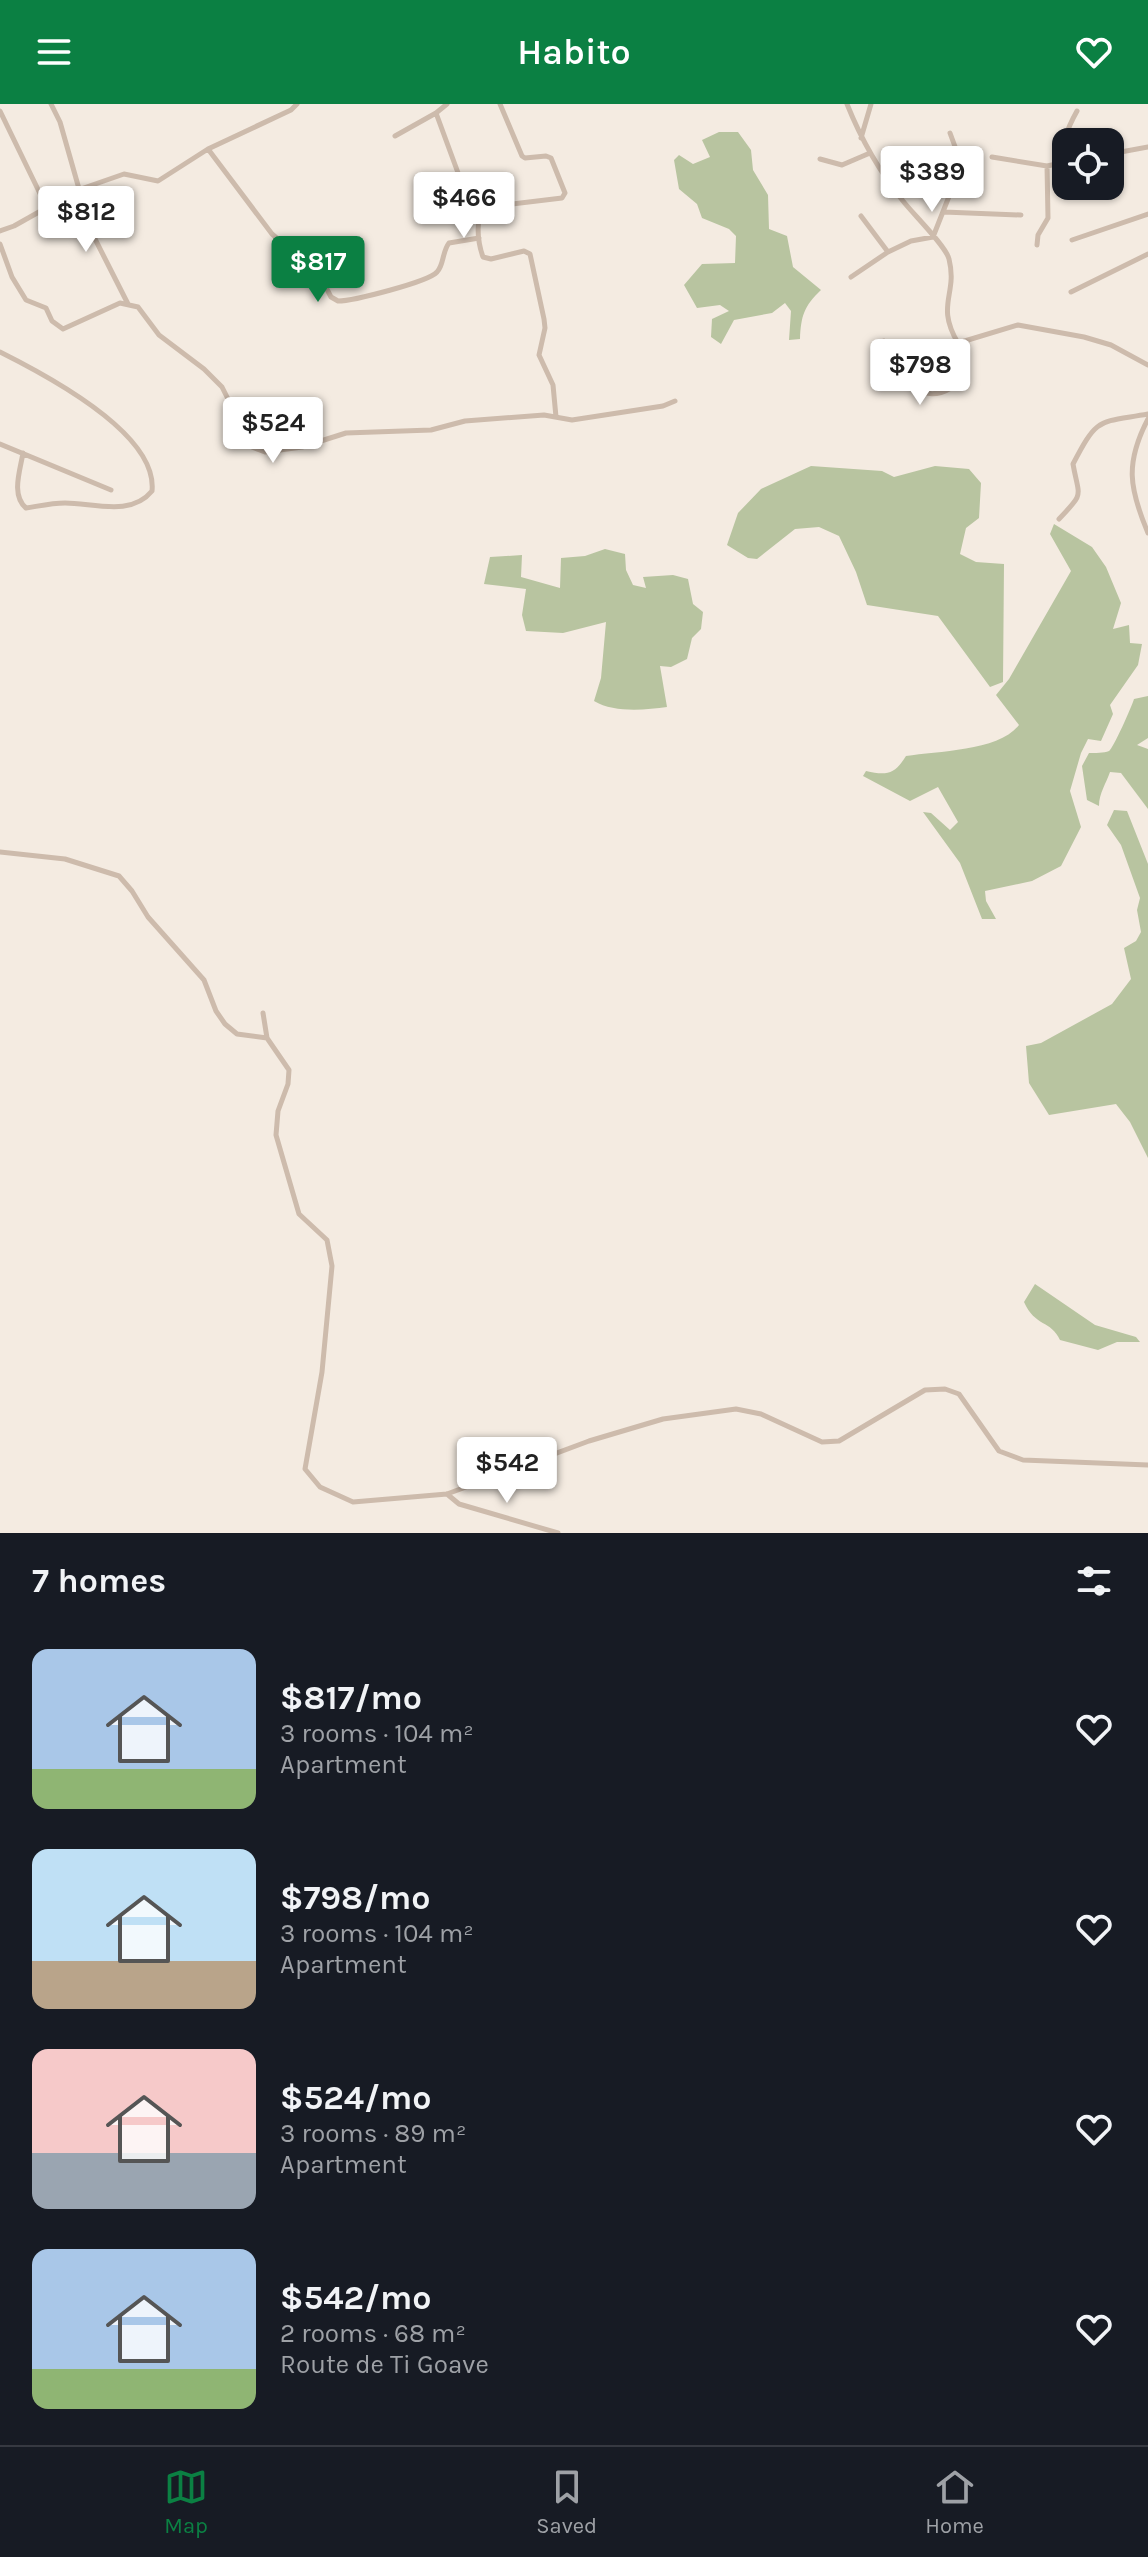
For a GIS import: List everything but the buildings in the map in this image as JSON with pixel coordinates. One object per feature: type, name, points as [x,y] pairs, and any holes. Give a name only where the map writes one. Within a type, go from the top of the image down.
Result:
[{"type":"street","points":[[51,104],[60,122],[91,231],[128,305]]},
{"type":"street","points":[[0,231],[78,190],[124,174],[158,181],[208,149],[291,110],[297,104]]},
{"type":"street","points":[[395,136],[447,104]]},
{"type":"street","points":[[436,113],[472,206],[482,209],[562,198],[565,195],[551,158],[527,159],[522,156],[500,104]]},
{"type":"street","points":[[847,104],[870,153],[901,199],[949,257],[951,286],[946,309],[947,325],[958,343],[949,389],[942,393],[920,392],[885,374],[884,341]]},
{"type":"street","points":[[861,139],[871,104]]},
{"type":"street","points":[[0,111],[46,206]]},
{"type":"street","points":[[1068,128],[1077,111]]},
{"type":"street","points":[[933,237],[959,171],[957,152],[950,133]]},
{"type":"street","points":[[1124,151],[1148,147]]},
{"type":"street","points":[[208,149],[272,234],[319,274],[331,297],[338,301],[433,275],[439,269],[449,243],[479,238]]},
{"type":"street","points":[[820,159],[842,165],[870,153]]},
{"type":"street","points":[[992,157],[1052,165]]},
{"type":"street","points":[[1037,245],[1038,235],[1048,218],[1047,166]]},
{"type":"street","points":[[482,209],[479,238],[481,253],[486,259],[524,251],[530,254],[544,319],[539,355],[556,396],[556,417]]},
{"type":"street","points":[[944,212],[1021,215]]},
{"type":"street","points":[[1072,240],[1148,214]]},
{"type":"street","points":[[861,216],[888,252]]},
{"type":"street","points":[[851,277],[888,252],[911,241],[933,237]]},
{"type":"street","points":[[0,244],[12,277],[26,300],[46,308],[52,321],[63,329],[120,303],[138,307],[159,335],[204,369],[222,387],[252,447],[265,452],[302,447],[346,433],[431,430],[465,421],[544,415],[572,420],[663,406],[675,401]]},
{"type":"street","points":[[1071,292],[1148,254]]},
{"type":"street","points":[[958,343],[1018,325],[1111,345],[1148,365]]},
{"type":"street","points":[[0,352],[80,399],[125,433],[151,470],[152,491],[137,502],[120,507],[67,503],[26,508],[18,498],[23,453]]},
{"type":"street","points":[[1059,519],[1080,495],[1073,464],[1093,428],[1115,418],[1148,416],[1132,454],[1135,499],[1148,533]]},
{"type":"street","points":[[0,444],[111,490]]},
{"type":"street","points":[[0,852],[65,859],[119,876],[148,917],[204,980],[216,1011],[225,1024],[237,1034],[267,1038]]},
{"type":"street","points":[[263,1013],[267,1038],[289,1070],[288,1084],[278,1111],[276,1135],[299,1214],[327,1240],[332,1266],[322,1372],[305,1469],[320,1487],[353,1502],[447,1494],[589,1441],[663,1419],[736,1409],[761,1414],[822,1442],[839,1441],[925,1390],[945,1389],[959,1394],[999,1451],[1023,1460],[1148,1465]]},
{"type":"street","points":[[447,1494],[459,1504],[558,1533]]},
{"type":"green space","points":[[719,132],[738,132],[751,150],[753,170],[768,195],[769,229],[787,236],[793,267],[821,290],[804,312],[800,339],[789,340],[791,311],[785,303],[772,313],[734,320],[721,344],[711,337],[712,319],[729,311],[720,305],[697,308],[684,285],[702,264],[735,263],[736,236],[729,229],[702,218],[697,204],[679,189],[674,160],[679,155],[693,164],[710,157],[702,140]]},
{"type":"green space","points":[[811,466],[882,471],[894,477],[935,466],[969,469],[981,483],[979,518],[966,528],[960,554],[976,562],[1004,564],[1003,682],[990,687],[938,616],[867,605],[839,536],[819,527],[795,529],[757,559],[748,558],[727,545],[738,513],[761,489]]},
{"type":"green space","points":[[1054,524],[1092,547],[1106,567],[1121,603],[1113,629],[1129,625],[1130,643],[1142,644],[1138,665],[1110,705],[1113,714],[1101,741],[1088,739],[1081,753],[1070,791],[1081,827],[1061,866],[1032,881],[985,891],[986,901],[996,919],[982,919],[960,863],[923,812],[931,813],[950,830],[958,822],[938,787],[910,801],[863,776],[866,771],[890,772],[906,756],[983,745],[1010,734],[1019,725],[996,695],[1009,679],[1071,571],[1050,534]]},
{"type":"green space","points":[[605,549],[625,554],[626,570],[633,585],[646,588],[643,577],[673,575],[688,579],[693,604],[703,612],[701,629],[692,638],[687,659],[671,667],[660,666],[667,707],[620,709],[594,701],[601,678],[606,622],[563,633],[526,631],[522,615],[526,589],[484,584],[490,557],[522,555],[521,577],[560,588],[561,558],[585,556]]},
{"type":"green space","points":[[1148,696],[1148,738],[1137,745],[1148,749],[1148,809],[1121,773],[1110,772],[1099,806],[1087,800],[1082,766],[1089,753],[1109,751],[1134,699]]},
{"type":"green space","points":[[1114,810],[1127,811],[1148,864],[1148,1158],[1130,1122],[1116,1104],[1049,1115],[1029,1083],[1026,1046],[1041,1043],[1112,1004],[1131,979],[1124,948],[1136,941],[1141,932],[1137,910],[1140,898],[1121,845],[1107,825]]},
{"type":"green space","points":[[1035,1284],[1095,1325],[1136,1337],[1140,1342],[1117,1342],[1098,1350],[1060,1340],[1052,1329],[1033,1316],[1024,1302]]}]
